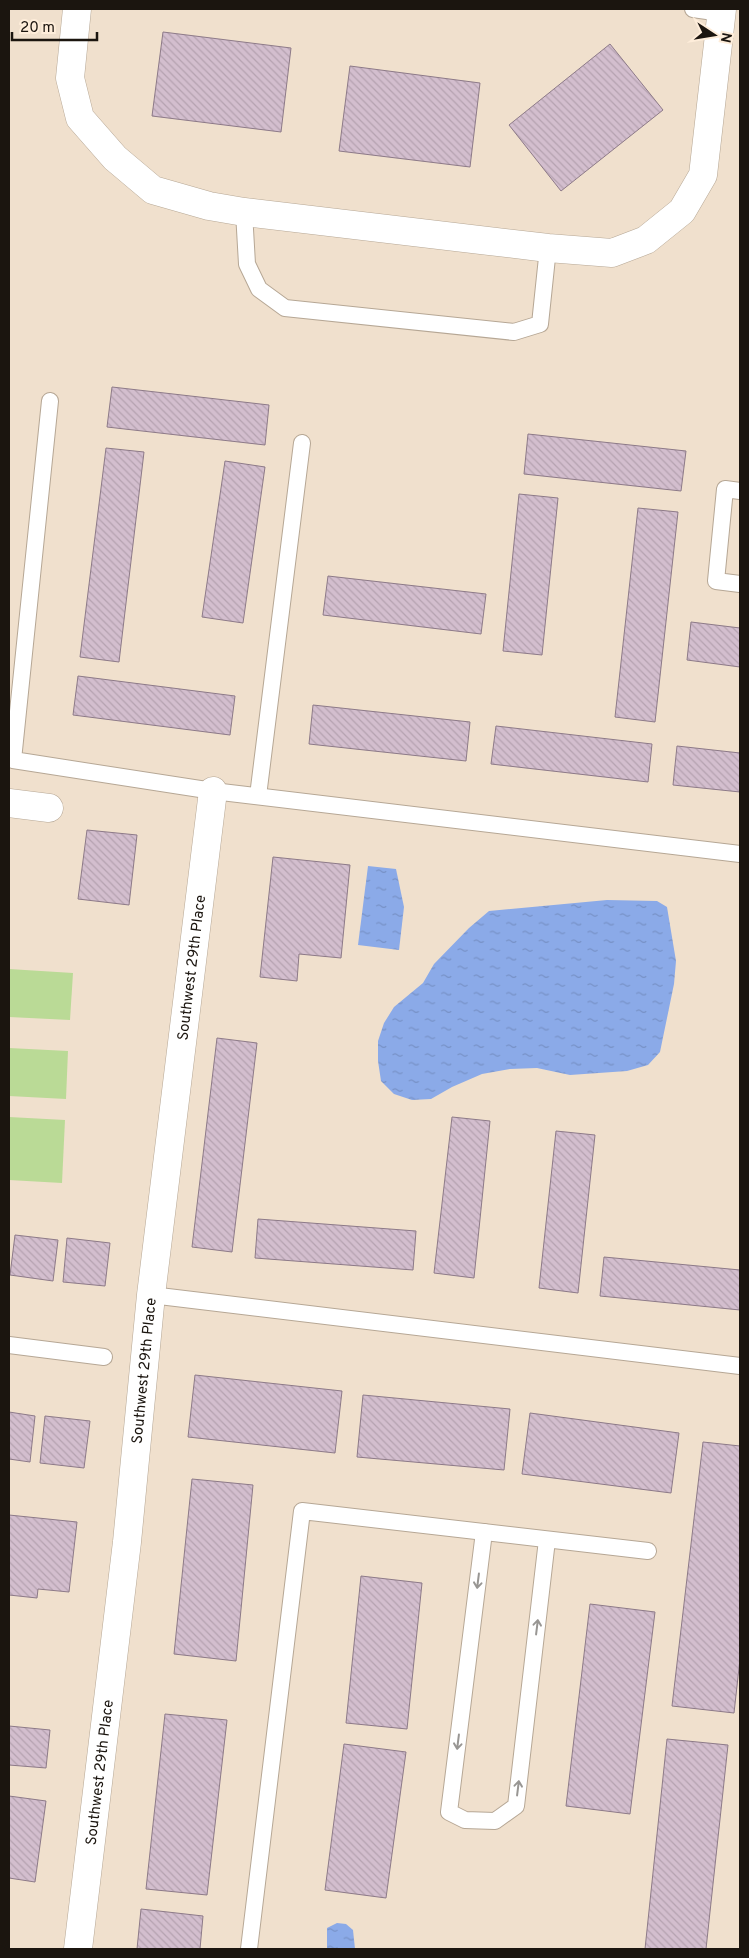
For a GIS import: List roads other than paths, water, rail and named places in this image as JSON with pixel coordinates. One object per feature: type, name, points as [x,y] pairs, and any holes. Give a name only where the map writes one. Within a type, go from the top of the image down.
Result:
[{"type":"street","points":[[77,9],[70,78],[80,118],[115,158],[153,190],[209,206],[244,212],[548,248],[612,253],[646,240],[682,211],[703,175],[721,11]]},
{"type":"street","name":"Southwest 29th Place","points":[[78,1949],[127,1542],[151,1295],[213,791]]},
{"type":"street","points":[[9,804],[49,808]]},
{"type":"lane","points":[[693,9],[721,11]]},
{"type":"lane","points":[[244,212],[247,264],[258,289],[285,308],[514,332],[540,324],[548,248]]},
{"type":"lane","points":[[50,401],[13,760],[213,791],[740,854]]},
{"type":"lane","points":[[258,796],[302,443]]},
{"type":"lane","points":[[740,492],[725,489],[716,581],[740,584]]},
{"type":"lane","points":[[151,1295],[740,1366]]},
{"type":"lane","points":[[9,1345],[104,1357]]},
{"type":"lane","points":[[249,1949],[302,1511],[648,1551]]},
{"type":"lane","points":[[484,1532],[449,1812],[465,1820],[495,1821],[516,1806],[547,1540]]},
{"type":"water","points":[[368,866],[396,869],[404,907],[399,950],[358,945]]},
{"type":"water","points":[[607,900],[657,901],[667,907],[676,961],[674,984],[660,1052],[648,1065],[627,1071],[570,1075],[537,1068],[510,1069],[482,1074],[452,1087],[431,1099],[412,1100],[394,1094],[381,1081],[378,1041],[384,1023],[394,1007],[423,983],[434,964],[469,928],[489,911]]},
{"type":"water","points":[[337,1923],[346,1924],[353,1930],[355,1949],[327,1949],[327,1928]]}]
